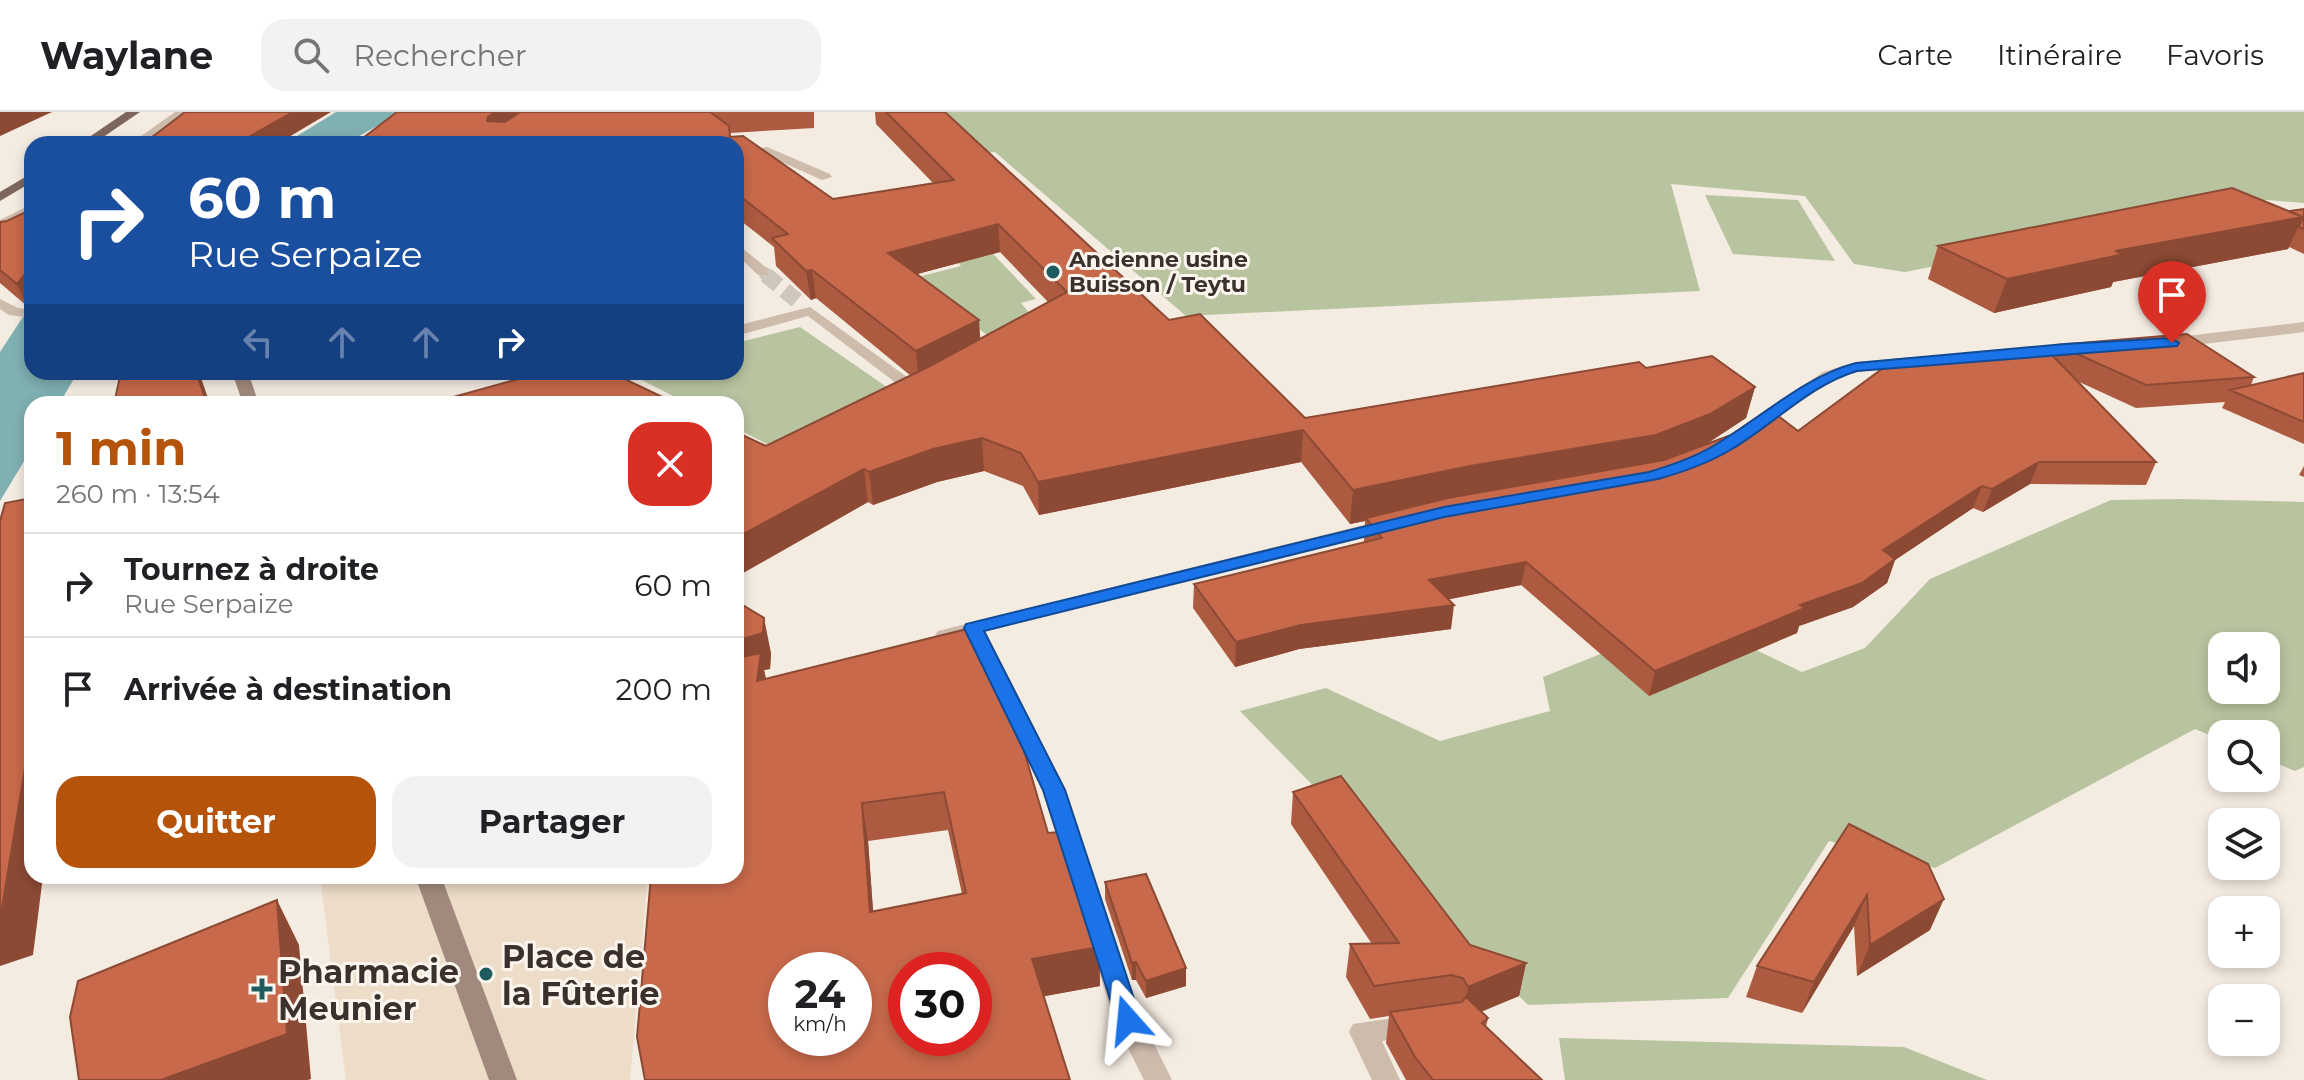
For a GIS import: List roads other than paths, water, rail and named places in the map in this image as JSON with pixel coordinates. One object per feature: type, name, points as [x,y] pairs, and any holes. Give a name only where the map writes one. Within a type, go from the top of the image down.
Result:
[{"type":"main road","points":[[97,136],[134,112]]},
{"type":"main road","points":[[0,197],[24,182]]},
{"type":"main road","points":[[431,884],[503,1080]]},
{"type":"street","points":[[148,136],[182,112]]},
{"type":"street","points":[[744,155],[767,151],[826,177]]},
{"type":"street","points":[[0,225],[24,212]]},
{"type":"street","points":[[744,254],[763,272]]},
{"type":"street","points":[[0,303],[14,312],[24,313]]},
{"type":"street","points":[[744,328],[805,307],[918,393]]},
{"type":"street","points":[[2164,343],[2304,327]]},
{"type":"street","points":[[1737,438],[1829,375],[1856,367],[1929,361]]},
{"type":"street","points":[[928,640],[1415,519]]},
{"type":"street","points":[[973,628],[1054,790],[1128,1020],[1158,1080]]},
{"type":"street","points":[[1386,1080],[1363,1032],[1446,1022]]},
{"type":"water","points":[[336,112],[402,112],[359,136],[297,136]]},
{"type":"water","points":[[24,315],[24,380],[73,380],[64,396],[24,396],[24,461],[0,501],[0,352]]},
{"type":"tunnel","points":[[763,272],[769,277]]},
{"type":"tunnel","points":[[766,275],[800,303]]},
{"type":"place","name":"Ancienne usine Buisson / Teytu","points":[[1053,272]]},
{"type":"place","name":"Place de la Fûterie","points":[[486,974]]},
{"type":"place","name":"Pharmacie Meunier","points":[[262,989]]}]
